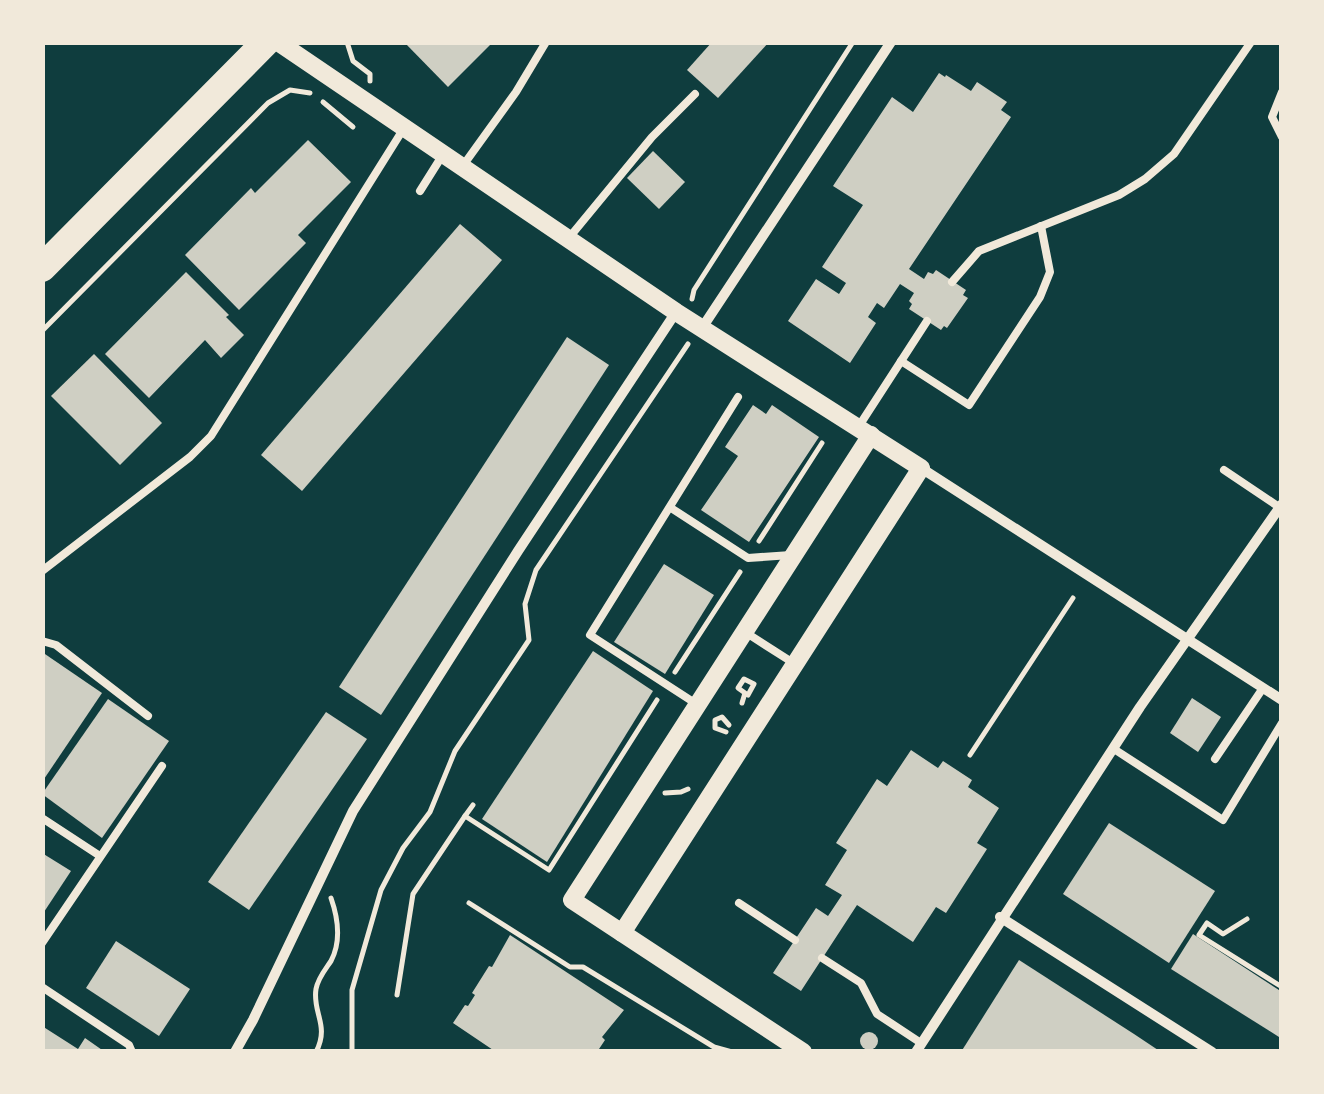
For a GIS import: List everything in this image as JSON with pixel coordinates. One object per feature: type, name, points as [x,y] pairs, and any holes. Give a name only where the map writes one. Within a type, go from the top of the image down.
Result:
[{"type":"highway","points":[[42,268],[266,42]]},
{"type":"street","points":[[278,42],[689,320],[1282,700]]},
{"type":"street","points":[[235,1052],[353,811],[397,739],[689,320],[890,42]]},
{"type":"street","points":[[803,1052],[572,900],[857,458],[865,432]]},
{"type":"street","points":[[622,933],[921,468]]},
{"type":"street","points":[[918,1048],[1000,918],[1280,506]]},
{"type":"street","points":[[1000,918],[1212,1052]]},
{"type":"lane","points":[[462,167],[546,42]]},
{"type":"lane","points":[[952,282],[980,250],[1119,195],[1145,179],[1174,154],[1251,42]]},
{"type":"lane","points":[[1282,92],[1272,117],[1282,137]]},
{"type":"lane","points":[[568,239],[652,136],[695,94]]},
{"type":"lane","points":[[42,571],[190,457],[211,436],[404,128]]},
{"type":"lane","points":[[420,191],[443,154]]},
{"type":"lane","points":[[902,361],[968,405],[1050,272],[1041,226]]},
{"type":"lane","points":[[865,432],[927,321]]},
{"type":"lane","points":[[698,705],[590,635],[738,398]]},
{"type":"lane","points":[[1224,470],[1280,506]]},
{"type":"lane","points":[[670,508],[748,558],[795,555]]},
{"type":"lane","points":[[745,632],[795,664]]},
{"type":"lane","points":[[42,641],[56,645],[148,716]]},
{"type":"lane","points":[[1215,759],[1262,688]]},
{"type":"lane","points":[[1114,749],[1223,820],[1282,723]]},
{"type":"lane","points":[[42,943],[162,766]]},
{"type":"lane","points":[[42,818],[100,856]]},
{"type":"lane","points":[[739,903],[795,940]]},
{"type":"lane","points":[[822,958],[860,983],[877,1014],[918,1048]]},
{"type":"lane","points":[[42,987],[129,1045],[132,1052]]},
{"type":"path","points":[[352,1052],[352,990],[381,890],[403,848],[430,812],[455,751],[529,640],[525,604],[536,570],[688,347],[694,290],[853,42]]},
{"type":"path","points":[[42,331],[278,94],[290,90],[314,94],[352,127]]},
{"type":"path","points":[[818,432],[857,458]]},
{"type":"path","points":[[970,755],[1073,598]]},
{"type":"path","points":[[465,816],[548,870],[656,699],[669,708],[678,692]]},
{"type":"path","points":[[728,732],[745,693]]},
{"type":"path","points":[[656,805],[672,780]]},
{"type":"path","points":[[664,793],[693,787],[684,801]]},
{"type":"path","points":[[397,995],[413,894],[474,805]]},
{"type":"path","points":[[316,1052],[323,1028],[315,993],[336,950],[338,931],[333,902],[319,879]]},
{"type":"path","points":[[469,903],[570,967],[583,966],[714,1047],[732,1052]]},
{"type":"path","points":[[1247,920],[1223,934],[1207,923],[1199,935],[1282,987]]},
{"type":"building","points":[[404,42],[493,42],[448,87]]},
{"type":"building","points":[[712,42],[769,42],[718,98],[687,70]]},
{"type":"building","points":[[939,73],[971,91],[977,82],[1007,102],[1001,110],[1011,117],[909,269],[924,279],[928,272],[933,274],[936,270],[966,290],[963,295],[968,298],[947,328],[941,330],[909,309],[914,293],[900,284],[884,308],[877,303],[868,317],[876,323],[850,363],[788,321],[816,279],[839,294],[846,283],[822,267],[863,205],[833,186],[892,97],[913,112]]},
{"type":"building","points":[[308,140],[351,182],[298,235],[306,243],[239,310],[185,255],[251,188],[255,193]]},
{"type":"building","points":[[653,151],[685,182],[659,209],[627,178]]},
{"type":"building","points":[[460,224],[502,260],[302,491],[261,455]]},
{"type":"building","points":[[186,272],[244,335],[221,358],[205,340],[149,398],[105,354]]},
{"type":"building","points":[[567,337],[609,365],[381,715],[339,687]]},
{"type":"building","points":[[94,354],[162,423],[120,465],[51,396]]},
{"type":"building","points":[[753,405],[766,414],[772,405],[819,437],[749,542],[701,510],[738,456],[725,447]]},
{"type":"building","points":[[664,564],[714,595],[665,674],[614,642]]},
{"type":"building","points":[[593,651],[653,691],[547,862],[482,819]]},
{"type":"building","points":[[42,652],[102,693],[42,782]]},
{"type":"building","points":[[1192,698],[1221,717],[1198,752],[1170,733]]},
{"type":"building","points":[[108,699],[169,741],[102,838],[42,794]]},
{"type":"building","points":[[326,712],[367,739],[249,910],[208,882]]},
{"type":"building","points":[[911,750],[938,768],[943,761],[972,780],[968,787],[999,808],[977,843],[987,849],[946,913],[936,907],[913,942],[857,905],[801,991],[773,973],[816,908],[828,916],[842,895],[825,885],[847,850],[836,843],[877,779],[887,786]]},
{"type":"building","points":[[1109,823],[1215,891],[1169,963],[1063,894]]},
{"type":"building","points":[[42,853],[71,871],[42,915]]},
{"type":"building","points":[[1193,934],[1282,992],[1279,1037],[1171,969]]},
{"type":"building","points":[[510,935],[624,1010],[602,1037],[605,1040],[597,1052],[496,1052],[453,1023],[468,1006],[475,995],[472,993]]},
{"type":"building","points":[[116,941],[190,989],[159,1036],[86,988]]},
{"type":"building","points":[[1019,960],[1134,1034],[1161,1052],[961,1052]]},
{"type":"building","points":[[42,1026],[78,1049],[85,1038],[105,1052],[42,1052]]},
{"type":"building","points":[[869,1032],[878,1041],[869,1050],[860,1041]]}]
